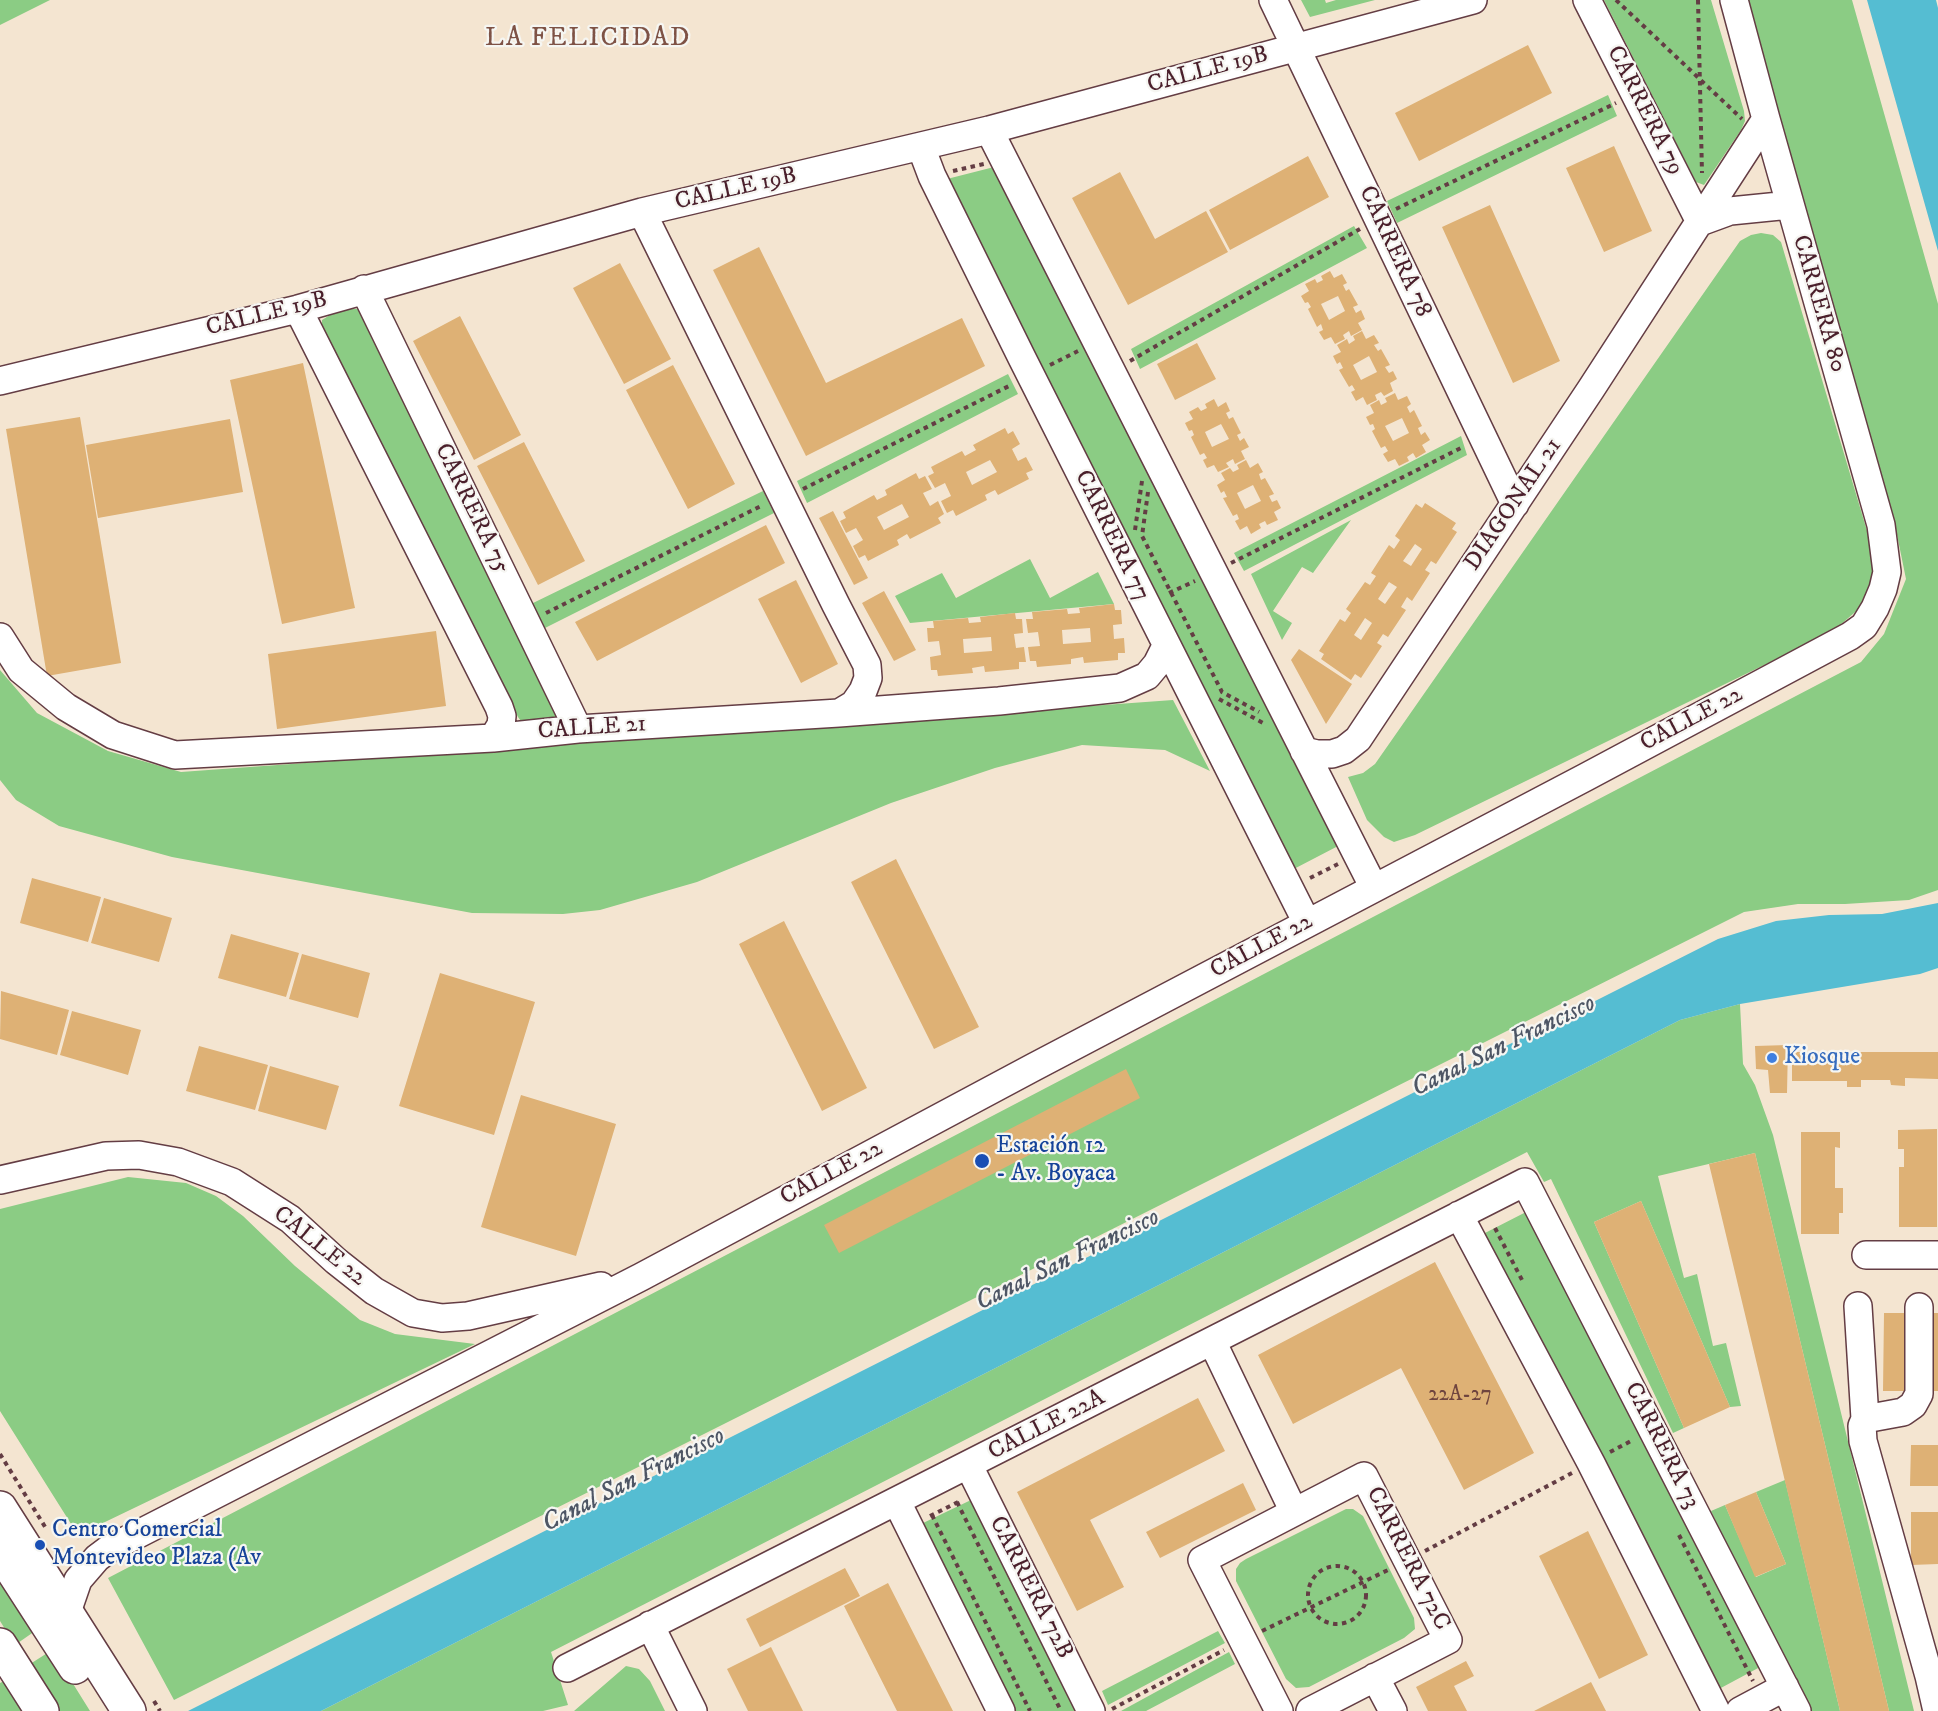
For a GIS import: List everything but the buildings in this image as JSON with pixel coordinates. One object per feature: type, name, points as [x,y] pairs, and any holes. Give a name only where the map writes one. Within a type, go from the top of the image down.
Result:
[{"type":"highway","points":[[0,1508],[129,1711]]},
{"type":"highway","points":[[0,1551],[104,1711]]},
{"type":"highway","points":[[0,1645],[42,1711]]},
{"type":"street","name":"CARRERA 78","points":[[1273,0],[1515,504]]},
{"type":"street","name":"CALLE 19B","points":[[0,381],[298,309],[642,212],[989,130],[1473,0]]},
{"type":"street","name":"CARRERA 79","points":[[1587,0],[1700,222]]},
{"type":"street","name":"CARRERA 80","points":[[1734,0],[1756,121],[1790,205],[1881,525],[1887,572],[1875,608]]},
{"type":"street","name":"DIAGONAL 21","points":[[1304,751],[1332,754],[1344,750],[1358,739],[1700,222],[1756,121]]},
{"type":"street","points":[[989,130],[1083,345],[1214,571],[1374,888]]},
{"type":"street","name":"CARRERA 77","points":[[921,147],[932,176],[1145,605],[1307,923]]},
{"type":"street","points":[[1700,222],[1730,211],[1790,205]]},
{"type":"street","points":[[642,212],[867,664],[868,678],[863,691],[854,704],[839,713]]},
{"type":"street","name":"CARRERA 75","points":[[364,289],[578,729]]},
{"type":"street","points":[[298,309],[499,707],[502,716],[501,725],[492,738]]},
{"type":"street","name":"CALLE 22","points":[[67,1612],[78,1580],[97,1558],[109,1549],[640,1277],[1850,636],[1864,626],[1875,608]]},
{"type":"street","name":"CALLE 21","points":[[0,637],[21,670],[66,707],[114,735],[175,755],[492,738],[578,729],[999,701],[1120,688],[1147,676],[1157,664],[1166,646]]},
{"type":"street","name":"CALLE 22","points":[[0,1180],[106,1156],[139,1155],[178,1162],[232,1182],[290,1219],[336,1261],[374,1291],[413,1312],[442,1318],[468,1316],[640,1277]]},
{"type":"street","name":"CALLE 22A","points":[[567,1668],[1525,1182]]},
{"type":"street","name":"CARRERA 73","points":[[1525,1182],[1797,1711]]},
{"type":"street","points":[[1459,1215],[1591,1463],[1716,1711]]},
{"type":"street","points":[[1866,1255],[1938,1255]]},
{"type":"street","points":[[1858,1306],[1865,1419],[1862,1426],[1863,1441],[1937,1711]]},
{"type":"street","points":[[1865,1419],[1903,1412],[1913,1405],[1919,1394],[1919,1307]]},
{"type":"street","points":[[1212,1341],[1294,1512]]},
{"type":"street","name":"CARRERA 72B","points":[[969,1466],[1091,1711]]},
{"type":"street","name":"CARRERA 72C","points":[[1279,1711],[1202,1560],[1364,1476],[1448,1640],[1310,1711]]},
{"type":"street","points":[[897,1502],[1001,1711]]},
{"type":"street","points":[[650,1625],[693,1711]]},
{"type":"street","points":[[1376,1677],[1393,1711]]},
{"type":"street","points":[[1740,1711],[1785,1687]]},
{"type":"path","points":[[1616,0],[1700,79],[1756,121]]},
{"type":"path","points":[[1698,0],[1702,173]]},
{"type":"path","points":[[950,172],[985,167],[990,163]]},
{"type":"path","points":[[797,492],[1031,375],[1083,345]]},
{"type":"path","points":[[1145,605],[1472,442]]},
{"type":"path","points":[[1134,537],[1142,480]]},
{"type":"path","points":[[537,617],[769,502]]},
{"type":"path","points":[[1214,696],[1265,724],[1270,734]]},
{"type":"path","points":[[1301,882],[1341,862]]},
{"type":"path","points":[[1417,1556],[1653,1430]]},
{"type":"path","points":[[926,1518],[963,1499]]},
{"type":"path","points":[[957,1502],[1061,1711]]},
{"type":"path","points":[[932,1515],[1030,1711]]},
{"type":"path","points":[[1335,1566],[1344,1567],[1353,1571],[1362,1582],[1366,1596],[1365,1605],[1353,1620],[1335,1624],[1326,1622],[1318,1617],[1311,1607],[1308,1591],[1317,1574],[1326,1569],[1335,1566]]},
{"type":"path","points":[[1258,1632],[1393,1568]]},
{"type":"path","points":[[1108,1711],[1227,1648]]},
{"type":"green space","points":[[0,0],[50,0],[0,25]]},
{"type":"green space","points":[[1301,0],[1325,0],[1326,3],[1336,0],[1375,0],[1310,17]]},
{"type":"green space","points":[[1604,0],[1711,0],[1745,121],[1704,185],[1696,182]]},
{"type":"green space","points":[[1746,0],[1852,0],[1938,304],[1938,890],[1909,900],[1798,904],[1744,912],[174,1700],[108,1578],[1861,662],[1884,634],[1906,579],[1894,520]]},
{"type":"green space","points":[[1608,95],[1617,116],[1397,223],[1387,201]]},
{"type":"green space","points":[[998,166],[1340,845],[1290,871],[943,180]]},
{"type":"green space","points":[[1354,226],[1367,248],[1140,369],[1131,349]]},
{"type":"green space","points":[[1761,233],[1773,235],[1781,242],[1873,551],[1872,582],[1861,607],[1832,632],[1415,835],[1394,842],[1384,837],[1367,820],[1348,777],[1363,773],[1375,764],[1740,241]]},
{"type":"green space","points":[[351,309],[361,309],[559,717],[554,720],[523,724],[518,717],[322,331],[322,320],[330,315]]},
{"type":"green space","points":[[1008,374],[1018,394],[807,503],[797,481]]},
{"type":"green space","points":[[1461,436],[1467,455],[1244,571],[1234,553]]},
{"type":"green space","points":[[763,491],[774,513],[543,629],[531,604]]},
{"type":"green space","points":[[1351,520],[1313,573],[1302,567],[1273,611],[1292,623],[1282,640],[1251,574]]},
{"type":"green space","points":[[1030,559],[1050,598],[1098,572],[1114,604],[910,623],[895,596],[942,573],[956,598]]},
{"type":"green space","points":[[0,670],[37,713],[108,751],[181,772],[1173,700],[1210,771],[1165,750],[1082,745],[995,768],[891,803],[697,882],[600,910],[563,914],[472,913],[172,857],[59,826],[16,800],[0,780]]},
{"type":"green space","points":[[1740,1004],[1743,1064],[1755,1085],[1773,1135],[1914,1711],[1889,1711],[1755,1153],[1658,1176],[1684,1278],[1697,1274],[1713,1346],[1726,1343],[1741,1406],[1730,1407],[1641,1201],[1594,1222],[1684,1428],[1673,1433],[1551,1179],[1544,1182],[1527,1152],[551,1652],[568,1705],[543,1711],[321,1711],[1680,1020]]},
{"type":"green space","points":[[128,1177],[186,1183],[216,1196],[243,1216],[295,1266],[360,1320],[395,1334],[475,1344],[78,1535],[0,1411],[0,1209]]},
{"type":"green space","points":[[1526,1212],[1760,1667],[1719,1689],[1485,1233]]},
{"type":"green space","points":[[1785,1480],[1840,1711],[1807,1711],[1711,1511],[1725,1505],[1756,1577],[1786,1564],[1756,1492]]},
{"type":"green space","points":[[971,1500],[1077,1711],[1014,1711],[921,1524]]},
{"type":"green space","points":[[1346,1509],[1353,1509],[1363,1516],[1414,1618],[1415,1629],[1404,1638],[1309,1687],[1296,1688],[1286,1679],[1236,1581],[1236,1569],[1246,1559]]},
{"type":"green space","points":[[0,1570],[38,1629],[15,1645],[0,1621]]},
{"type":"green space","points":[[1218,1631],[1225,1643],[1108,1705],[1102,1691]]},
{"type":"green space","points":[[52,1650],[90,1711],[55,1711],[27,1666]]},
{"type":"green space","points":[[1229,1652],[1235,1664],[1146,1711],[1121,1711]]},
{"type":"green space","points":[[626,1666],[639,1669],[650,1681],[665,1711],[574,1711]]},
{"type":"green space","points":[[12,1677],[33,1711],[0,1711],[0,1683]]},
{"type":"water","points":[[1867,0],[1936,0],[1938,8],[1938,251]]},
{"type":"water","name":"Canal San Francisco","points":[[1938,903],[1938,968],[1920,974],[1740,1004],[1680,1020],[321,1711],[188,1711],[1718,939],[1776,921],[1829,915],[1882,914]]},
{"type":"place","name":"Kiosque","points":[[1772,1058]]},
{"type":"place","name":"Estación 12 - Av. Boyaca","points":[[982,1161]]},
{"type":"place","name":"Centro Comercial Montevideo Plaza (Av","points":[[40,1545]]},
{"type":"district","name":"LA FELICIDAD","points":[[588,40]]}]
